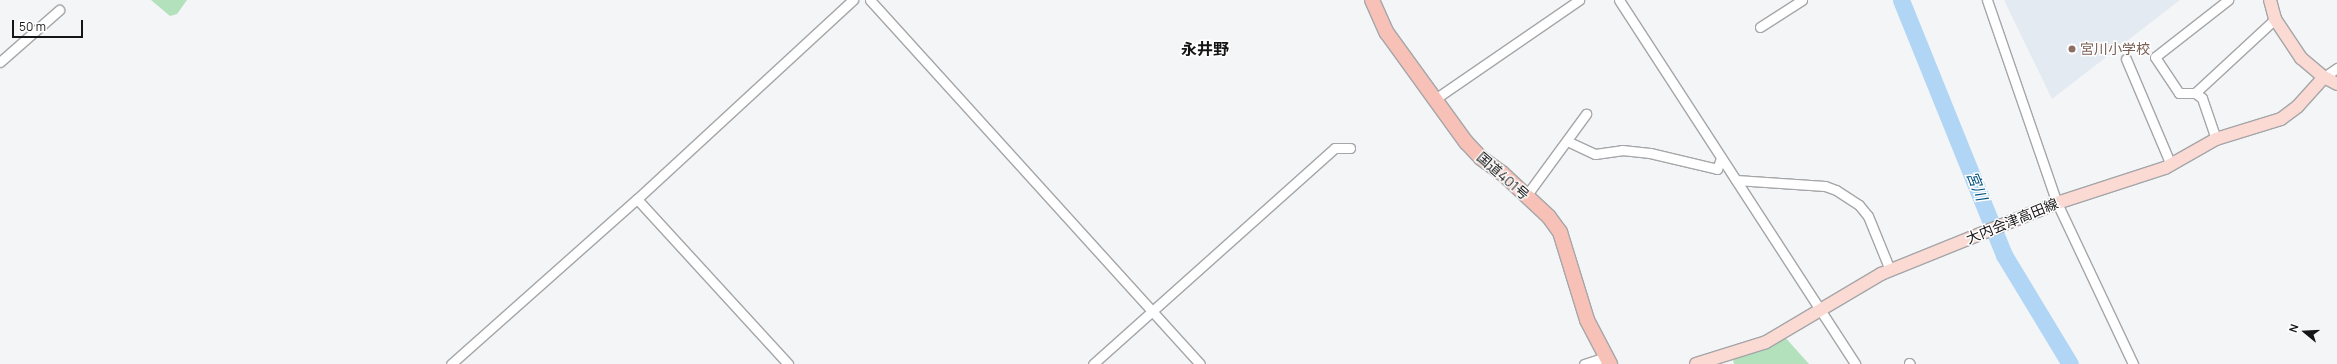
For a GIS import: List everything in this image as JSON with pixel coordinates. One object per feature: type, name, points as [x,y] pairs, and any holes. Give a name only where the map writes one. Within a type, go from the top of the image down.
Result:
[{"type":"highway","name":"国道401号","points":[[1372,0],[1387,33],[1480,158],[1549,217],[1560,232],[1587,320],[1608,360]]},
{"type":"main road","points":[[2270,0],[2275,19],[2301,58],[2324,77],[2337,84]]},
{"type":"main road","name":"大内会津高田線","points":[[1696,364],[1766,342],[1819,309],[1890,270],[2057,203],[2171,165],[2216,139],[2281,119],[2298,106],[2324,77]]},
{"type":"street","points":[[451,364],[637,199],[853,0]]},
{"type":"street","points":[[870,0],[1200,364]]},
{"type":"street","points":[[1435,99],[1580,0]]},
{"type":"street","points":[[1619,0],[1855,364]]},
{"type":"street","points":[[1760,27],[1802,0]]},
{"type":"street","points":[[1987,0],[2057,203],[2133,364]]},
{"type":"street","points":[[2216,139],[2202,98],[2195,93],[2180,92],[2155,58],[2228,0]]},
{"type":"street","points":[[0,62],[59,10]]},
{"type":"street","points":[[2195,93],[2275,19]]},
{"type":"street","points":[[2126,59],[2171,165]]},
{"type":"street","points":[[2324,77],[2337,68]]},
{"type":"street","points":[[1526,196],[1586,114]]},
{"type":"street","points":[[1567,141],[1595,154],[1622,150],[1650,153],[1718,169],[1721,158]]},
{"type":"street","points":[[1094,364],[1335,148],[1350,148]]},
{"type":"street","points":[[1736,180],[1825,186],[1836,190],[1859,206],[1868,216],[1890,270]]},
{"type":"street","points":[[637,199],[788,364]]},
{"type":"street","points":[[1584,364],[1608,360]]},
{"type":"shaded area","name":"宮川小学校","points":[[2004,0],[2180,0],[2052,99]]},
{"type":"green space","points":[[151,0],[187,0],[177,14],[170,16]]},
{"type":"green space","points":[[1783,335],[1809,364],[1734,364],[1733,360]]},
{"type":"waterway","name":"宮川","points":[[1901,0],[2004,255],[2070,364]]},
{"type":"place","name":"宮川小学校","points":[[2072,49]]},
{"type":"district","name":"永井野","points":[[1205,49]]}]
